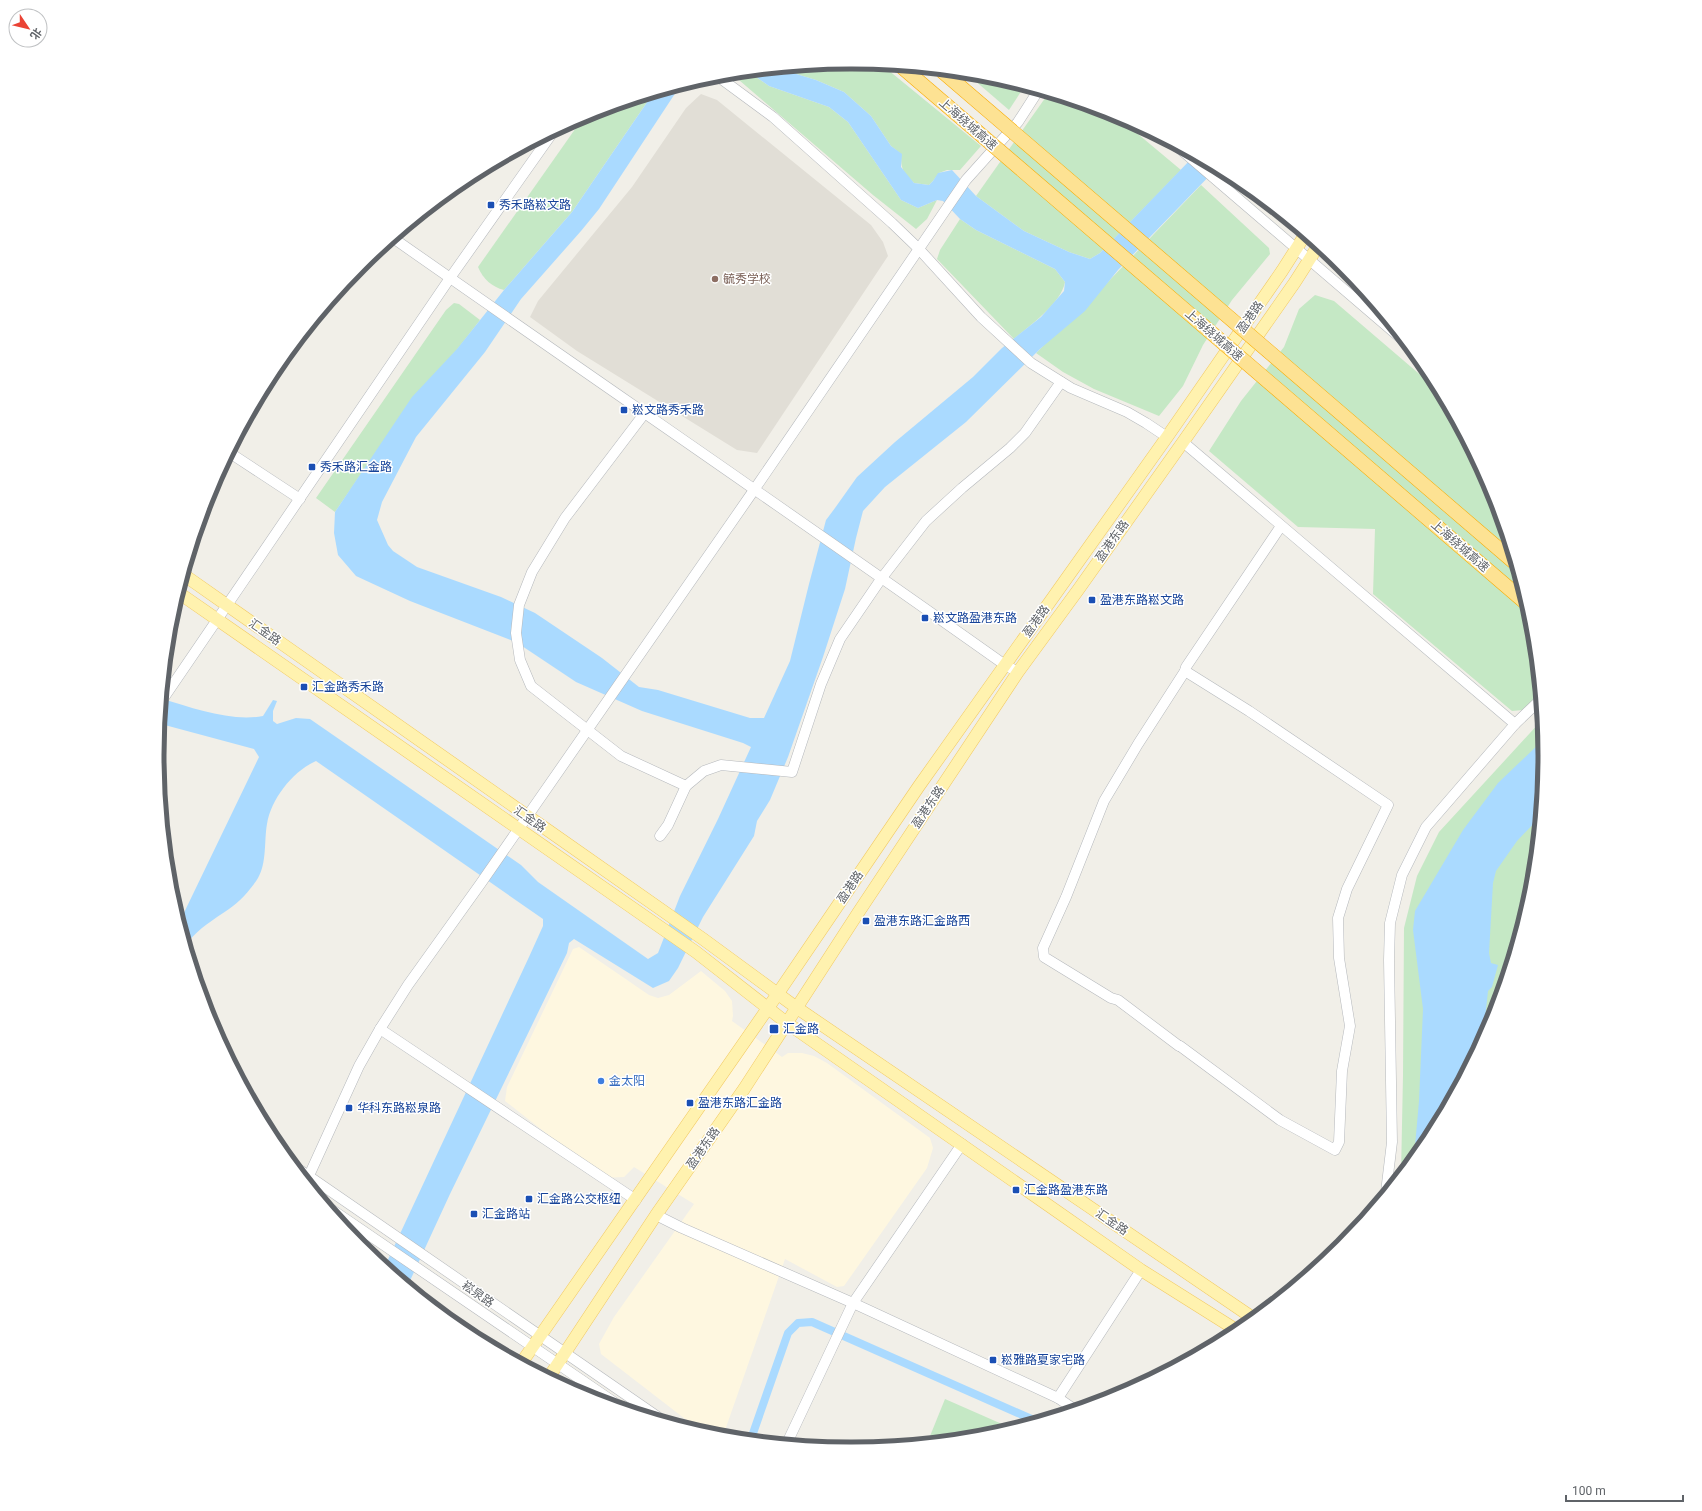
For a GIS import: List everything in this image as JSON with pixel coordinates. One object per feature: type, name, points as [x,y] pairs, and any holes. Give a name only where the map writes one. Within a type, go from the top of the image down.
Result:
[{"type":"highway","name":"上海绕城高速","points":[[907,71],[1518,596]]},
{"type":"highway","name":"上海绕城高速","points":[[948,76],[1507,556]]},
{"type":"main road","name":"盈港路","points":[[768,1008],[918,786],[1168,437],[1302,238]]},
{"type":"main road","name":"盈港东路","points":[[552,1373],[656,1215],[744,1089],[858,912],[1018,672],[1078,590],[1295,282],[1315,250]]},
{"type":"main road","name":"汇金路","points":[[188,578],[664,911],[797,1008],[1248,1315]]},
{"type":"main road","name":"汇金路","points":[[184,596],[520,828],[696,952],[787,1023],[1141,1270],[1231,1327]]},
{"type":"main road","points":[[524,1359],[636,1200],[768,1008]]},
{"type":"street","points":[[724,81],[773,117],[918,248],[981,317],[1004,340],[1031,363],[1094,400],[1126,412],[1168,437]]},
{"type":"street","points":[[309,1176],[359,1066],[380,1028],[408,985],[528,817],[754,490],[944,211],[966,180],[1018,122],[1036,94]]},
{"type":"street","points":[[168,692],[228,606],[450,278],[548,140]]},
{"type":"street","points":[[1195,161],[1385,325]]},
{"type":"street","points":[[396,240],[1005,665],[1018,672]]},
{"type":"street","points":[[660,836],[668,825],[686,786],[704,771],[721,765],[792,772],[821,684],[840,639],[882,578],[926,521],[962,488],[1010,448],[1025,433],[1061,382]]},
{"type":"street","points":[[644,414],[565,518],[532,572],[519,605],[516,633],[520,660],[531,686],[621,756],[686,786]]},
{"type":"street","points":[[1182,442],[1516,724]]},
{"type":"street","points":[[234,455],[300,499]]},
{"type":"street","points":[[1185,671],[1248,711],[1388,806],[1347,889],[1338,918],[1339,958],[1350,1026],[1342,1072],[1339,1142],[1335,1150],[1280,1120],[1118,1000],[1111,998],[1044,957],[1043,948],[1066,897],[1104,802],[1138,744],[1185,671],[1186,667],[1281,526]]},
{"type":"street","points":[[1387,1184],[1392,1142],[1389,960],[1390,923],[1402,875],[1426,827],[1516,724],[1535,705]]},
{"type":"street","points":[[380,1028],[636,1200]]},
{"type":"street","points":[[789,1439],[853,1303],[962,1144]]},
{"type":"street","name":"崧泉路","points":[[313,1181],[652,1413]]},
{"type":"street","points":[[656,1215],[682,1228],[853,1303],[1058,1398],[1070,1406]]},
{"type":"street","name":"崧泉路","points":[[343,1216],[606,1397]]},
{"type":"street","points":[[1058,1398],[1141,1270]]},
{"type":"shaded area","name":"毓秀学校","points":[[701,94],[717,100],[871,225],[883,242],[888,256],[757,453],[737,450],[577,351],[530,317],[538,301],[632,187],[686,108]]},
{"type":"shaded area","points":[[579,947],[649,995],[658,998],[669,995],[701,971],[725,991],[732,1001],[732,1021],[782,1057],[788,1053],[802,1053],[814,1056],[827,1063],[930,1138],[933,1148],[927,1168],[844,1286],[837,1287],[785,1259],[725,1430],[690,1423],[601,1354],[599,1344],[614,1317],[694,1204],[634,1167],[624,1177],[603,1178],[505,1101],[507,1087],[573,949]]},
{"type":"green space","points":[[851,69],[888,70],[981,146],[960,170],[947,170],[939,173],[929,185],[914,183],[903,170],[901,164],[901,154],[891,146],[871,116],[844,92],[816,80],[789,72]]},
{"type":"green space","points":[[755,76],[769,86],[829,107],[848,122],[901,200],[918,208],[937,200],[927,219],[916,229],[873,195],[738,79]]},
{"type":"green space","points":[[975,80],[1022,90],[1009,110]]},
{"type":"green space","points":[[1046,97],[1072,105],[1133,130],[1181,170],[1100,253],[1090,259],[1069,252],[1024,231],[976,196]]},
{"type":"green space","points":[[649,99],[572,212],[504,290],[488,282],[478,267],[577,126],[630,105]]},
{"type":"green space","points":[[1201,185],[1269,248],[1270,254],[1232,300],[1203,345],[1183,386],[1159,416],[1094,389],[1063,372],[1036,353],[1105,285]]},
{"type":"green space","points":[[960,219],[976,230],[1055,269],[1065,282],[1058,298],[1044,314],[1014,339],[937,259],[940,250]]},
{"type":"green space","points":[[1315,295],[1334,301],[1425,379],[1446,412],[1467,452],[1485,493],[1501,535],[1514,578],[1532,666],[1535,697],[1523,710],[1512,711],[1373,594],[1375,529],[1298,527],[1209,451],[1241,401],[1284,347],[1299,309]]},
{"type":"green space","points":[[454,303],[459,304],[480,320],[363,471],[335,512],[316,498],[446,310]]},
{"type":"green space","points":[[1537,726],[1538,756],[1532,845],[1514,933],[1501,976],[1467,1059],[1446,1099],[1422,1137],[1401,1166],[1404,928],[1417,876],[1439,832]]},
{"type":"green space","points":[[945,1399],[1004,1425],[985,1429],[930,1437]]},
{"type":"water","points":[[789,72],[816,80],[844,92],[871,116],[891,146],[902,154],[901,167],[914,183],[929,185],[938,173],[952,170],[976,196],[1024,231],[1069,252],[1090,259],[1100,253],[1191,159],[1212,173],[1118,270],[1085,311],[1040,349],[966,422],[885,487],[863,511],[845,589],[788,757],[770,800],[757,821],[754,836],[703,917],[678,968],[669,981],[653,988],[574,939],[569,943],[567,953],[450,1194],[410,1281],[387,1261],[529,957],[543,926],[543,919],[316,761],[307,766],[291,779],[284,787],[273,805],[266,830],[263,865],[258,878],[237,903],[201,929],[190,940],[184,914],[259,757],[254,749],[165,725],[167,700],[199,710],[225,716],[238,717],[263,716],[273,700],[277,701],[273,711],[273,721],[277,724],[296,718],[310,719],[521,865],[538,882],[648,959],[658,953],[680,896],[751,747],[743,743],[642,711],[576,682],[516,642],[410,601],[356,576],[338,555],[334,533],[335,512],[412,397],[457,349],[504,290],[572,212],[649,99],[677,91],[599,209],[521,299],[485,352],[416,437],[382,502],[377,520],[388,545],[393,551],[417,567],[501,597],[535,613],[602,658],[639,687],[658,690],[750,718],[764,718],[790,661],[826,520],[857,477],[895,442],[973,377],[1002,348],[1041,317],[1064,291],[1065,282],[1055,269],[976,230],[960,219],[943,201],[937,200],[918,208],[901,200],[848,122],[829,107],[769,86],[755,76]]},
{"type":"water","points":[[1538,745],[1534,823],[1517,841],[1496,871],[1493,883],[1489,953],[1491,963],[1498,965],[1492,987],[1488,991],[1485,1018],[1467,1059],[1446,1099],[1415,1147],[1419,1101],[1423,1009],[1413,930],[1415,911],[1463,830],[1498,783]]},
{"type":"waterway","points":[[753,1435],[788,1333],[798,1323],[812,1322],[1030,1419]]},
{"type":"place","name":"秀禾路崧文路","points":[[491,205]]},
{"type":"place","name":"毓秀学校","points":[[715,279]]},
{"type":"place","name":"崧文路秀禾路","points":[[624,410]]},
{"type":"place","name":"秀禾路汇金路","points":[[312,467]]},
{"type":"place","name":"盈港东路崧文路","points":[[1092,600]]},
{"type":"place","name":"崧文路盈港东路","points":[[925,618]]},
{"type":"place","name":"汇金路秀禾路","points":[[304,687]]},
{"type":"place","name":"盈港东路汇金路西","points":[[866,921]]},
{"type":"place","name":"汇金路","points":[[774,1029]]},
{"type":"place","name":"金太阳","points":[[601,1081]]},
{"type":"place","name":"盈港东路汇金路","points":[[690,1103]]},
{"type":"place","name":"华科东路崧泉路","points":[[349,1108]]},
{"type":"place","name":"汇金路盈港东路","points":[[1016,1190]]},
{"type":"place","name":"汇金路公交枢纽","points":[[529,1199]]},
{"type":"place","name":"汇金路站","points":[[474,1214]]},
{"type":"place","name":"崧雅路夏家宅路","points":[[993,1360]]}]
